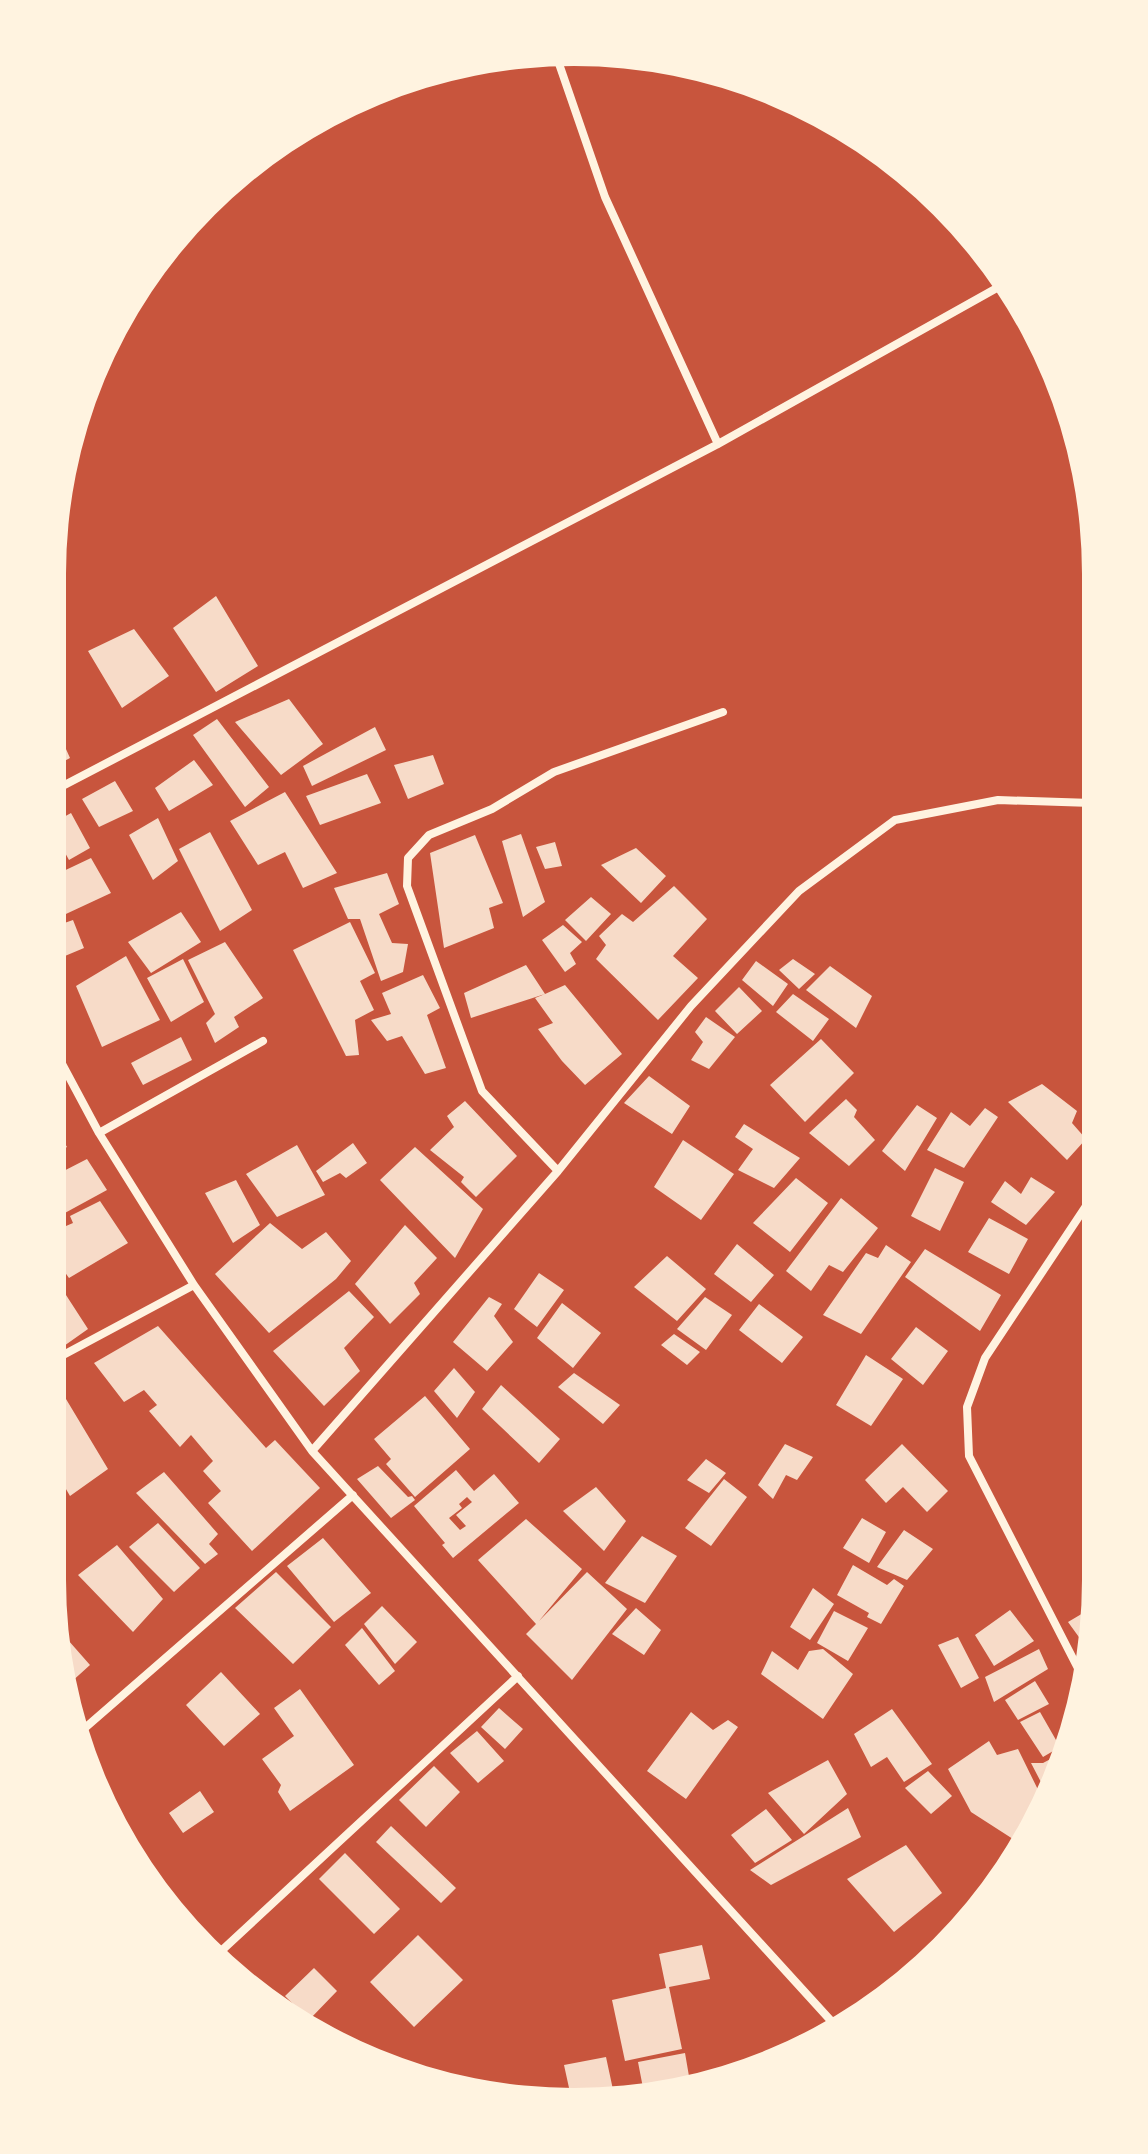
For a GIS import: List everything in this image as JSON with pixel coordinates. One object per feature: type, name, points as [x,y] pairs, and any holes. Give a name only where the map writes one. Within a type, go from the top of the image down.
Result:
[{"type":"street","points":[[560,66],[605,197],[718,444]]},
{"type":"street","points":[[66,784],[718,444],[994,289]]},
{"type":"street","points":[[558,1171],[482,1091],[407,886],[408,858],[429,835],[492,809],[554,772],[723,712]]},
{"type":"street","points":[[312,1451],[558,1171],[691,1006],[799,891],[895,820],[998,800],[1082,803]]},
{"type":"street","points":[[99,1133],[263,1041]]},
{"type":"street","points":[[66,1072],[99,1133],[194,1285],[312,1451],[829,2019]]},
{"type":"street","points":[[1075,1662],[969,1456],[967,1407],[985,1358],[1082,1212]]},
{"type":"street","points":[[66,1354],[194,1285]]},
{"type":"street","points":[[88,1726],[353,1495]]},
{"type":"street","points":[[224,1948],[518,1676]]},
{"type":"building","points":[[216,596],[258,666],[216,692],[173,628]]},
{"type":"building","points":[[134,629],[169,676],[122,708],[88,651]]},
{"type":"building","points":[[289,699],[323,744],[281,775],[235,722]]},
{"type":"building","points":[[217,719],[269,787],[245,807],[193,735]]},
{"type":"building","points":[[375,727],[386,750],[312,786],[303,766]]},
{"type":"building","points":[[433,755],[444,784],[408,799],[394,765]]},
{"type":"building","points":[[194,760],[213,785],[169,811],[155,788]]},
{"type":"building","points":[[367,774],[381,803],[320,825],[306,796]]},
{"type":"building","points":[[115,781],[133,811],[99,827],[82,799]]},
{"type":"building","points":[[285,792],[337,873],[303,888],[285,852],[258,865],[230,821]]},
{"type":"building","points":[[71,813],[90,848],[69,860],[66,855],[66,816]]},
{"type":"building","points":[[158,818],[178,861],[153,880],[129,835]]},
{"type":"building","points":[[210,832],[252,910],[220,931],[179,849]]},
{"type":"building","points":[[521,834],[545,902],[523,917],[502,841]]},
{"type":"building","points":[[475,835],[503,903],[489,908],[494,928],[444,948],[430,853]]},
{"type":"building","points":[[555,842],[562,866],[545,869],[536,847]]},
{"type":"building","points":[[636,848],[666,876],[641,903],[601,865]]},
{"type":"building","points":[[91,858],[111,893],[66,914],[66,870]]},
{"type":"building","points":[[387,873],[399,904],[379,914],[392,943],[408,944],[403,972],[381,981],[360,919],[348,919],[334,888]]},
{"type":"building","points":[[674,886],[707,919],[673,956],[698,978],[658,1020],[596,959],[606,945],[599,936],[622,914],[633,922]]},
{"type":"building","points":[[591,897],[611,914],[586,941],[565,920]]},
{"type":"building","points":[[181,912],[201,942],[151,973],[128,942]]},
{"type":"building","points":[[73,920],[84,948],[66,956],[66,922]]},
{"type":"building","points":[[350,922],[375,973],[360,981],[374,1010],[355,1020],[359,1055],[346,1056],[293,950]]},
{"type":"building","points":[[563,925],[582,942],[570,953],[576,964],[565,972],[542,940]]},
{"type":"building","points":[[225,942],[263,998],[234,1017],[239,1027],[215,1043],[206,1023],[215,1014],[188,960]]},
{"type":"building","points":[[126,956],[160,1020],[102,1047],[76,986]]},
{"type":"building","points":[[183,959],[204,1002],[171,1022],[147,978]]},
{"type":"building","points":[[793,959],[815,974],[799,989],[779,970]]},
{"type":"building","points":[[756,961],[788,984],[773,1006],[742,980]]},
{"type":"building","points":[[526,965],[545,994],[471,1018],[464,993]]},
{"type":"building","points":[[830,966],[872,996],[856,1028],[806,990]]},
{"type":"building","points":[[423,975],[440,1008],[427,1015],[446,1068],[425,1074],[402,1036],[387,1041],[371,1020],[391,1014],[382,993]]},
{"type":"building","points":[[565,985],[622,1054],[585,1085],[538,1029],[553,1023],[535,998]]},
{"type":"building","points":[[739,987],[762,1011],[737,1034],[715,1011]]},
{"type":"building","points":[[793,994],[829,1019],[813,1041],[776,1012]]},
{"type":"building","points":[[706,1017],[735,1037],[709,1069],[691,1060],[703,1042],[695,1032]]},
{"type":"building","points":[[181,1037],[192,1060],[143,1085],[131,1063]]},
{"type":"building","points":[[821,1039],[854,1073],[805,1122],[770,1085]]},
{"type":"building","points":[[649,1076],[690,1106],[672,1134],[624,1103]]},
{"type":"building","points":[[1042,1084],[1077,1111],[1072,1123],[1082,1134],[1082,1143],[1067,1160],[1008,1102]]},
{"type":"building","points":[[846,1099],[857,1110],[854,1117],[875,1140],[849,1166],[809,1133]]},
{"type":"building","points":[[465,1101],[517,1156],[476,1197],[461,1182],[464,1177],[430,1150],[454,1127],[447,1116]]},
{"type":"building","points":[[917,1105],[937,1118],[905,1171],[882,1151]]},
{"type":"building","points":[[985,1108],[998,1117],[964,1168],[927,1150],[951,1112],[970,1126]]},
{"type":"building","points":[[744,1124],[800,1158],[774,1188],[738,1170],[753,1149],[735,1137]]},
{"type":"building","points":[[683,1140],[734,1174],[701,1220],[654,1187]]},
{"type":"building","points":[[353,1143],[367,1163],[346,1178],[340,1173],[323,1182],[316,1171]]},
{"type":"building","points":[[297,1145],[325,1195],[277,1217],[246,1174]]},
{"type":"building","points":[[415,1147],[483,1209],[455,1258],[380,1180]]},
{"type":"building","points":[[87,1159],[107,1190],[66,1212],[66,1170]]},
{"type":"building","points":[[935,1168],[964,1182],[940,1231],[911,1216]]},
{"type":"building","points":[[1031,1177],[1055,1192],[1026,1225],[991,1202],[1005,1181],[1021,1194]]},
{"type":"building","points":[[796,1178],[828,1203],[790,1252],[753,1223]]},
{"type":"building","points":[[236,1180],[260,1225],[233,1243],[205,1193]]},
{"type":"building","points":[[841,1198],[878,1228],[843,1272],[829,1265],[811,1291],[786,1271]]},
{"type":"building","points":[[100,1201],[128,1243],[69,1278],[66,1274],[66,1226],[73,1223],[70,1216]]},
{"type":"building","points":[[989,1218],[1028,1239],[1009,1274],[968,1252]]},
{"type":"building","points":[[270,1223],[302,1249],[326,1232],[351,1261],[336,1279],[269,1333],[215,1274]]},
{"type":"building","points":[[405,1225],[437,1258],[414,1283],[420,1294],[390,1324],[355,1284]]},
{"type":"building","points":[[737,1244],[774,1275],[751,1302],[714,1274]]},
{"type":"building","points":[[886,1245],[911,1262],[861,1334],[823,1315],[866,1253],[878,1258]]},
{"type":"building","points":[[925,1249],[1001,1295],[980,1331],[905,1277]]},
{"type":"building","points":[[667,1256],[706,1289],[677,1321],[634,1287]]},
{"type":"building","points":[[539,1273],[564,1290],[537,1327],[514,1309]]},
{"type":"building","points":[[349,1291],[374,1317],[344,1348],[360,1371],[324,1406],[273,1351]]},
{"type":"building","points":[[66,1295],[88,1329],[66,1345]]},
{"type":"building","points":[[489,1297],[502,1304],[494,1316],[513,1342],[487,1371],[453,1342]]},
{"type":"building","points":[[705,1297],[732,1315],[706,1350],[677,1329]]},
{"type":"building","points":[[562,1303],[601,1333],[573,1368],[537,1338]]},
{"type":"building","points":[[759,1304],[803,1337],[782,1363],[739,1330]]},
{"type":"building","points":[[158,1326],[266,1448],[275,1440],[320,1488],[252,1551],[208,1503],[221,1491],[203,1471],[213,1461],[191,1435],[180,1447],[149,1411],[157,1405],[144,1390],[124,1402],[94,1363]]},
{"type":"building","points":[[916,1327],[948,1351],[923,1385],[891,1359]]},
{"type":"building","points":[[674,1334],[700,1352],[687,1365],[661,1345]]},
{"type":"building","points":[[866,1355],[903,1379],[871,1426],[836,1405]]},
{"type":"building","points":[[454,1368],[475,1392],[457,1418],[434,1391]]},
{"type":"building","points":[[574,1373],[620,1405],[603,1424],[558,1387]]},
{"type":"building","points":[[501,1385],[560,1439],[539,1463],[482,1409]]},
{"type":"building","points":[[425,1396],[470,1449],[415,1497],[386,1464],[391,1459],[374,1439]]},
{"type":"building","points":[[66,1399],[108,1469],[70,1496],[66,1489]]},
{"type":"building","points":[[785,1444],[813,1457],[797,1480],[786,1475],[773,1499],[758,1485]]},
{"type":"building","points":[[902,1444],[948,1491],[927,1512],[903,1487],[886,1503],[865,1480]]},
{"type":"building","points":[[706,1459],[726,1473],[709,1493],[687,1480]]},
{"type":"building","points":[[378,1466],[408,1497],[412,1496],[415,1500],[391,1518],[357,1479]]},
{"type":"building","points":[[456,1470],[474,1491],[494,1474],[519,1503],[453,1558],[442,1545],[445,1543],[414,1506]],"holes":[[[467,1497],[472,1502],[456,1515],[466,1526],[460,1530],[449,1518],[462,1508],[459,1504]]]},
{"type":"building","points":[[164,1472],[218,1534],[209,1544],[218,1554],[205,1564],[136,1493]]},
{"type":"building","points":[[724,1479],[747,1497],[711,1546],[685,1528]]},
{"type":"building","points":[[596,1487],[626,1521],[604,1551],[563,1511]]},
{"type":"building","points":[[862,1518],[886,1532],[869,1563],[843,1548]]},
{"type":"building","points":[[526,1519],[582,1569],[539,1621],[587,1572],[627,1609],[572,1680],[526,1634],[536,1624],[478,1560]]},
{"type":"building","points":[[158,1523],[200,1568],[174,1592],[129,1547]]},
{"type":"building","points":[[904,1530],[933,1549],[907,1580],[877,1567]]},
{"type":"building","points":[[642,1536],[677,1556],[645,1603],[605,1583]]},
{"type":"building","points":[[323,1538],[371,1593],[334,1622],[287,1566]]},
{"type":"building","points":[[117,1545],[163,1599],[133,1632],[78,1575]]},
{"type":"building","points":[[853,1565],[887,1585],[894,1579],[904,1586],[881,1624],[867,1617],[869,1613],[837,1595]]},
{"type":"building","points":[[276,1572],[331,1627],[293,1664],[235,1608]]},
{"type":"building","points":[[813,1588],[834,1604],[810,1640],[790,1627]]},
{"type":"building","points":[[382,1606],[417,1642],[395,1664],[364,1624]]},
{"type":"building","points":[[636,1608],[661,1630],[644,1655],[612,1634]]},
{"type":"building","points":[[1010,1610],[1034,1641],[994,1666],[975,1635]]},
{"type":"building","points":[[834,1611],[868,1628],[848,1661],[817,1643]]},
{"type":"building","points":[[1081,1614],[1079,1637],[1068,1622]]},
{"type":"building","points":[[362,1628],[395,1671],[379,1685],[345,1645]]},
{"type":"building","points":[[958,1637],[979,1678],[961,1688],[938,1645]]},
{"type":"building","points":[[70,1642],[90,1665],[76,1678]]},
{"type":"building","points":[[823,1649],[853,1674],[823,1719],[761,1674],[772,1651],[798,1670],[809,1651]]},
{"type":"building","points":[[1039,1649],[1048,1669],[994,1702],[985,1677]]},
{"type":"building","points":[[221,1672],[260,1714],[224,1746],[186,1705]]},
{"type":"building","points":[[1035,1681],[1049,1704],[1018,1720],[1005,1700]]},
{"type":"building","points":[[300,1689],[354,1765],[290,1811],[278,1792],[281,1785],[262,1759],[294,1736],[274,1708]]},
{"type":"building","points":[[499,1708],[523,1729],[505,1749],[481,1727]]},
{"type":"building","points":[[892,1709],[932,1764],[904,1782],[887,1757],[871,1767],[854,1734]]},
{"type":"building","points":[[691,1712],[713,1730],[728,1720],[738,1727],[686,1799],[647,1771]]},
{"type":"building","points":[[1040,1712],[1056,1740],[1052,1752],[1043,1757],[1020,1722]]},
{"type":"building","points":[[477,1731],[504,1761],[478,1783],[450,1753]]},
{"type":"building","points":[[989,1741],[997,1755],[1018,1749],[1037,1788],[1011,1838],[971,1812],[948,1769]]},
{"type":"building","points":[[828,1760],[847,1794],[804,1834],[768,1793]]},
{"type":"building","points":[[1048,1760],[1040,1781],[1031,1763]]},
{"type":"building","points":[[434,1766],[460,1792],[426,1827],[399,1800]]},
{"type":"building","points":[[928,1771],[952,1796],[931,1814],[905,1788]]},
{"type":"building","points":[[200,1791],[214,1812],[183,1833],[169,1813]]},
{"type":"building","points":[[848,1808],[861,1837],[771,1885],[750,1870]]},
{"type":"building","points":[[766,1809],[792,1840],[755,1863],[731,1835]]},
{"type":"building","points":[[391,1826],[456,1888],[441,1903],[376,1842]]},
{"type":"building","points":[[906,1845],[942,1893],[894,1932],[847,1879]]},
{"type":"building","points":[[345,1853],[400,1909],[374,1934],[319,1879]]},
{"type":"building","points":[[418,1935],[463,1980],[414,2027],[370,1982]]},
{"type":"building","points":[[702,1945],[710,1979],[669,1987],[682,2049],[625,2061],[612,2000],[666,1988],[659,1954]]},
{"type":"building","points":[[314,1968],[337,1991],[313,2016],[285,1996]]},
{"type":"building","points":[[685,2053],[689,2075],[642,2084],[638,2062]]},
{"type":"building","points":[[606,2057],[612,2087],[569,2088],[564,2065]]}]
